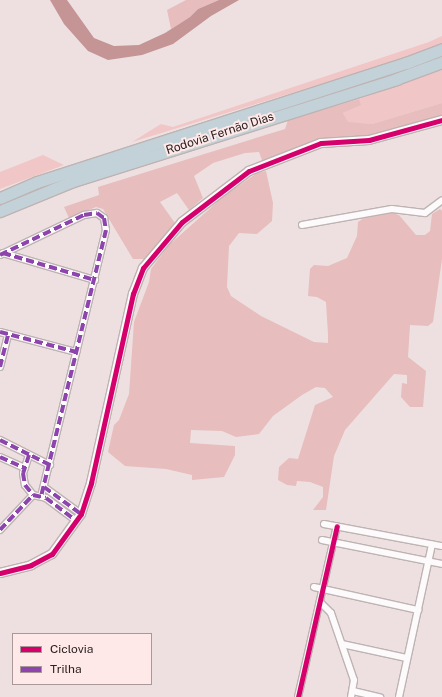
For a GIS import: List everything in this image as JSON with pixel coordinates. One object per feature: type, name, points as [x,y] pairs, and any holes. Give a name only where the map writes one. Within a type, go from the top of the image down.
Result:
[{"type":"highway","name":"Rodovia Fernão Dias","points":[[0,198],[37,182],[399,66],[442,49]]},
{"type":"highway","name":"Rodovia Fernão Dias","points":[[0,210],[72,181],[442,62]]},
{"type":"street","points":[[0,573],[31,565],[47,557],[79,518],[91,483],[133,294],[143,268],[182,222],[249,171],[306,148],[321,143],[369,140],[442,120]]},
{"type":"street","points":[[302,225],[392,209],[425,213],[442,200]]},
{"type":"street","points":[[2,254],[84,215],[97,213],[104,218],[106,230],[95,280],[76,352],[50,465],[41,496]]},
{"type":"street","points":[[2,254],[95,280]]},
{"type":"street","points":[[0,332],[76,352]]},
{"type":"street","points":[[0,367],[8,334]]},
{"type":"street","points":[[0,440],[50,465]]},
{"type":"street","points":[[29,455],[24,468],[25,485],[33,495],[41,496],[79,518]]},
{"type":"street","points":[[0,457],[24,468]]},
{"type":"street","points":[[44,487],[79,518]]},
{"type":"street","points":[[0,530],[33,495]]},
{"type":"street","points":[[324,524],[442,546]]},
{"type":"street","points":[[298,697],[324,590],[337,526]]},
{"type":"street","points":[[322,540],[442,564]]},
{"type":"street","points":[[399,697],[432,545]]},
{"type":"street","points":[[314,587],[418,610]]},
{"type":"street","points":[[321,603],[331,613],[342,644],[354,680],[352,694],[380,697]]},
{"type":"street","points":[[342,644],[407,658]]},
{"type":"shaded area","points":[[50,0],[67,0],[94,38],[114,46],[139,45],[165,33],[190,17],[198,9],[219,0],[239,0],[211,16],[173,44],[142,55],[108,60],[88,51],[64,24]]},
{"type":"shaded area","points":[[186,0],[219,0],[198,9],[190,17],[171,29],[167,10]]},
{"type":"shaded area","points":[[442,36],[442,43],[419,54],[132,142],[161,124],[173,127],[429,42]]},
{"type":"shaded area","points":[[442,70],[442,103],[372,124],[348,123],[343,113],[360,105],[359,99]]},
{"type":"shaded area","points":[[359,99],[361,105],[343,113],[348,122],[372,124],[442,103],[442,117],[370,137],[320,140],[263,163],[259,152],[245,153],[213,163],[194,176],[203,198],[189,210],[177,193],[160,202],[175,223],[147,259],[133,259],[103,209],[96,207],[69,218],[64,207],[99,195],[98,187],[285,129],[288,120]]},
{"type":"shaded area","points":[[43,155],[64,165],[0,189],[0,172]]},
{"type":"shaded area","points":[[266,171],[273,203],[272,221],[257,234],[239,233],[229,246],[227,287],[231,296],[261,316],[314,342],[328,343],[328,334],[326,302],[317,297],[308,296],[310,269],[314,265],[328,266],[347,258],[357,236],[358,222],[364,218],[392,213],[399,215],[416,235],[425,235],[430,231],[432,214],[440,209],[442,211],[442,259],[433,322],[428,326],[410,325],[408,357],[426,371],[423,407],[410,407],[401,397],[402,383],[407,384],[407,375],[394,374],[345,430],[334,456],[326,510],[313,510],[323,497],[323,487],[310,482],[297,481],[296,486],[287,485],[278,480],[279,467],[289,458],[298,459],[315,405],[333,397],[325,388],[316,387],[302,395],[273,416],[259,434],[236,437],[222,431],[191,430],[190,443],[235,446],[235,455],[224,477],[192,480],[192,475],[166,469],[125,466],[108,452],[114,425],[119,420],[129,394],[134,322],[149,282],[151,269],[169,245],[224,196],[257,173]]},
{"type":"marked path","points":[[0,255],[84,215],[97,213],[104,218],[106,230],[41,496]]},
{"type":"marked path","points":[[3,253],[95,280]]},
{"type":"marked path","points":[[0,332],[76,352]]},
{"type":"marked path","points":[[0,367],[8,334]]},
{"type":"marked path","points":[[0,440],[50,465]]},
{"type":"marked path","points":[[29,455],[23,473],[25,485],[33,495],[46,498],[76,521]]},
{"type":"marked path","points":[[0,457],[25,468]]},
{"type":"marked path","points":[[44,487],[81,514]]},
{"type":"marked path","points":[[0,530],[33,495]]},
{"type":"cycle path","points":[[0,573],[31,565],[52,554],[81,514],[91,483],[133,294],[143,268],[182,222],[249,171],[321,143],[369,140],[442,120]]},
{"type":"cycle path","points":[[298,697],[337,526]]}]
